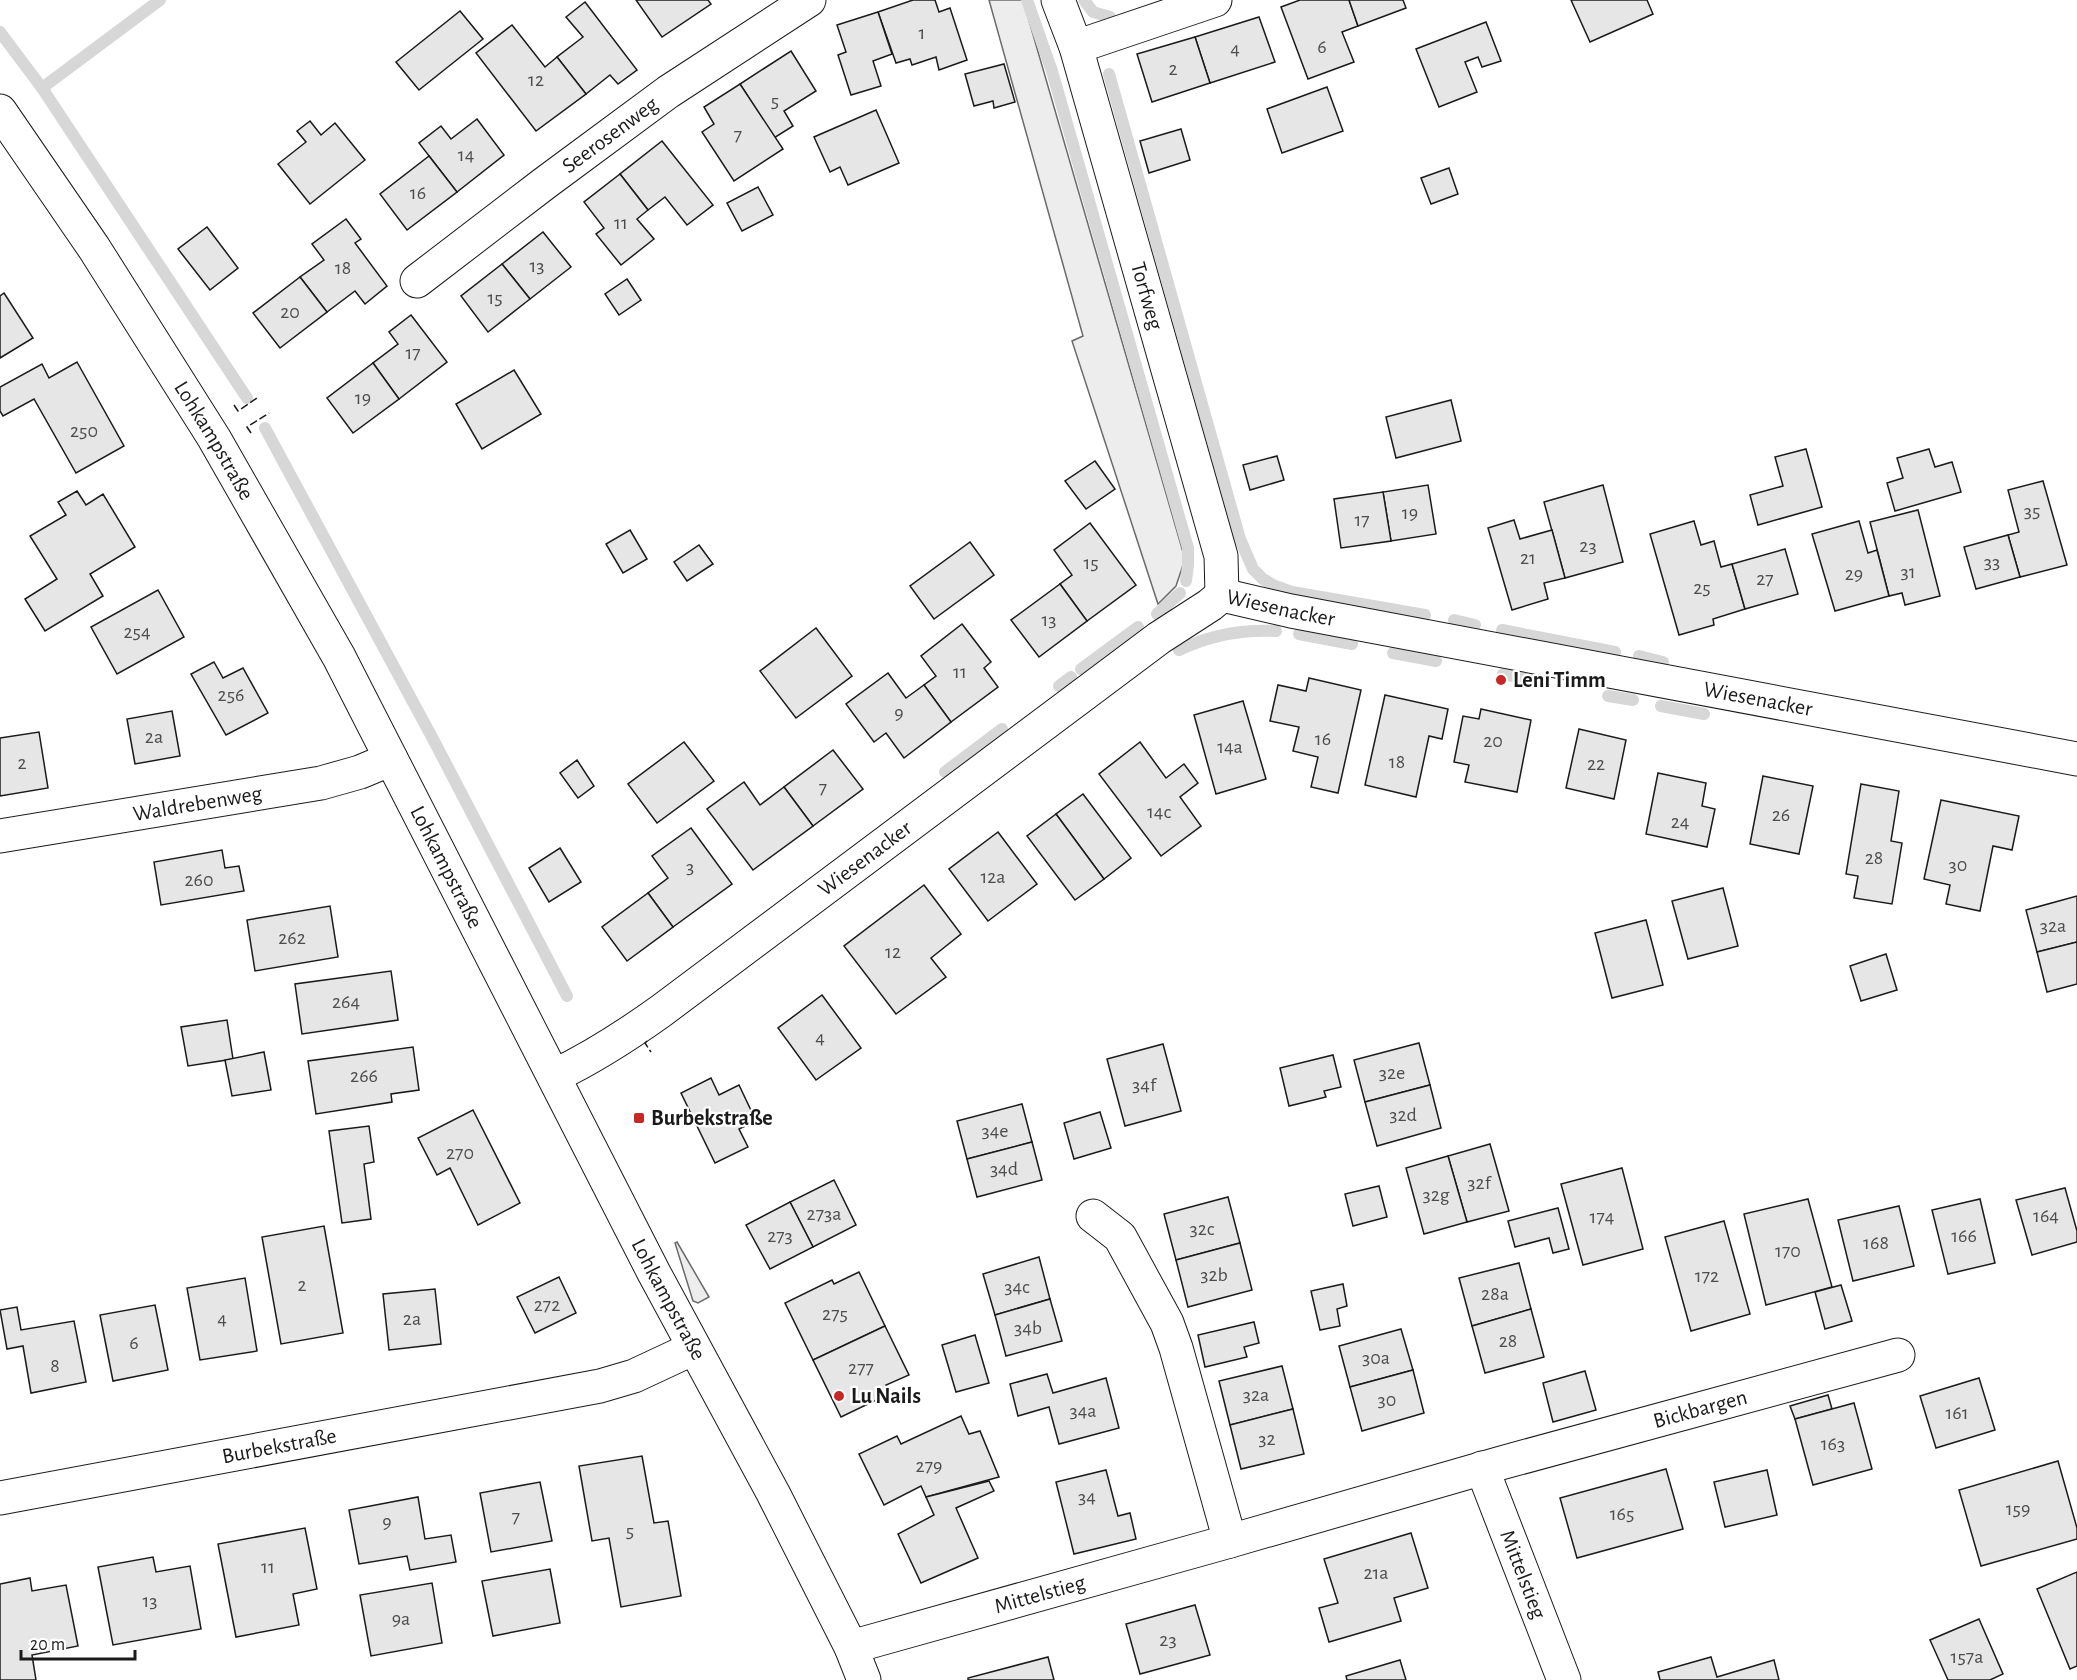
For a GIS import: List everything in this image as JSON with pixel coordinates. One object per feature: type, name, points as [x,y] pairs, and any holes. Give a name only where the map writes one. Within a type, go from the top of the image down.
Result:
[{"type":"street","name":"Seerosenweg","points":[[417,281],[668,92],[809,0]]},
{"type":"street","name":"Torfweg","points":[[1058,0],[1076,47],[1221,556],[1222,595]]},
{"type":"street","points":[[1076,47],[1215,0]]},
{"type":"street","name":"Lohkampstraße","points":[[0,111],[94,248],[214,438],[339,657],[694,1348],[773,1493],[850,1647],[864,1680]]},
{"type":"street","name":"Wiesenacker","points":[[554,1076],[604,1050],[661,1011],[1159,638],[1222,595],[1291,611],[2077,759]]},
{"type":"street","name":"Waldrebenweg","points":[[0,836],[321,783],[360,772],[391,759]]},
{"type":"street","points":[[1093,1216],[1120,1237],[1167,1323],[1230,1541]]},
{"type":"street","name":"Burbekstraße","points":[[0,1498],[600,1386],[634,1376],[694,1348]]},
{"type":"street","name":"Bickbargen","points":[[1492,1465],[1898,1354]]},
{"type":"street","name":"Mittelstieg","points":[[850,1647],[1492,1465],[1564,1680]]},
{"type":"shaded area","points":[[989,0],[1023,0],[1185,559],[1176,586],[1158,604],[1072,341],[1083,336]]},
{"type":"shaded area","points":[[677,1242],[709,1297],[698,1303],[693,1301],[675,1243]]},
{"type":"building","points":[[636,0],[708,0],[711,4],[662,37]]},
{"type":"building","points":[[913,0],[935,0],[939,12],[950,8],[967,60],[939,70],[936,57],[912,65],[910,59],[896,63],[878,12]]},
{"type":"building","points":[[1300,0],[1349,0],[1358,26],[1342,32],[1354,62],[1308,79],[1281,7]]},
{"type":"building","points":[[1349,0],[1403,0],[1406,8],[1358,26]]},
{"type":"building","points":[[1571,0],[1647,0],[1653,14],[1590,42]]},
{"type":"building","points":[[585,2],[637,70],[618,84],[610,75],[586,94],[557,57],[583,37],[566,17]]},
{"type":"building","points":[[460,11],[483,39],[419,90],[396,62]]},
{"type":"building","points":[[878,12],[892,54],[873,61],[881,86],[851,95],[838,55],[846,52],[837,25]]},
{"type":"building","points":[[1259,17],[1275,62],[1210,83],[1195,37]]},
{"type":"building","points":[[1486,22],[1501,61],[1482,67],[1478,57],[1465,62],[1477,92],[1439,107],[1416,49]]},
{"type":"building","points":[[512,25],[545,67],[557,57],[586,94],[536,131],[476,53]]},
{"type":"building","points":[[1195,37],[1210,83],[1152,102],[1137,54]]},
{"type":"building","points":[[791,51],[816,91],[784,111],[793,126],[774,138],[740,84]]},
{"type":"building","points":[[1004,64],[1015,102],[994,108],[993,101],[974,106],[965,74]]},
{"type":"building","points":[[740,84],[783,149],[734,181],[702,132],[714,124],[704,107]]},
{"type":"building","points":[[1327,87],[1343,131],[1282,153],[1267,109]]},
{"type":"building","points":[[876,110],[899,163],[848,185],[840,167],[830,172],[814,137]]},
{"type":"building","points":[[477,119],[504,155],[457,192],[419,143],[441,126],[451,139]]},
{"type":"building","points":[[310,121],[321,135],[335,123],[365,160],[310,204],[278,164],[306,142],[297,131]]},
{"type":"building","points":[[1181,129],[1190,160],[1149,173],[1140,141]]},
{"type":"building","points":[[662,141],[713,205],[687,225],[665,197],[648,210],[620,174]]},
{"type":"building","points":[[429,156],[457,192],[407,230],[380,194]]},
{"type":"building","points":[[1449,168],[1458,194],[1431,204],[1421,178]]},
{"type":"building","points":[[620,174],[648,210],[637,219],[654,239],[621,265],[596,234],[604,228],[584,202]]},
{"type":"building","points":[[758,187],[773,215],[742,231],[727,203]]},
{"type":"building","points":[[346,219],[361,239],[355,243],[387,286],[365,304],[355,291],[327,312],[300,277],[324,260],[312,244]]},
{"type":"building","points":[[207,227],[238,268],[210,290],[178,249]]},
{"type":"building","points":[[543,232],[571,267],[530,299],[502,264]]},
{"type":"building","points":[[502,264],[530,299],[488,332],[461,296]]},
{"type":"building","points":[[300,277],[327,312],[280,348],[253,313]]},
{"type":"building","points":[[627,279],[641,300],[619,315],[605,294]]},
{"type":"building","points":[[4,293],[33,338],[0,358],[0,296]]},
{"type":"building","points":[[411,315],[447,362],[399,399],[373,363],[398,344],[389,332]]},
{"type":"building","points":[[77,362],[124,446],[76,473],[34,399],[3,416],[0,411],[0,387],[42,364],[49,378]]},
{"type":"building","points":[[373,363],[399,399],[353,433],[327,398]]},
{"type":"building","points":[[514,370],[541,414],[482,449],[456,404]]},
{"type":"building","points":[[1451,400],[1461,441],[1396,458],[1386,417]]},
{"type":"building","points":[[1806,449],[1822,507],[1758,525],[1750,495],[1783,486],[1775,457]]},
{"type":"building","points":[[1929,449],[1935,467],[1952,462],[1961,492],[1895,511],[1887,483],[1903,478],[1897,458]]},
{"type":"building","points":[[1277,456],[1284,480],[1250,490],[1243,465]]},
{"type":"building","points":[[1095,461],[1115,489],[1086,509],[1065,481]]},
{"type":"building","points":[[2043,481],[2067,565],[2020,577],[2008,535],[2019,532],[2008,490]]},
{"type":"building","points":[[1428,485],[1436,534],[1391,541],[1383,492]]},
{"type":"building","points":[[1603,485],[1623,562],[1565,578],[1544,502]]},
{"type":"building","points":[[77,491],[86,505],[103,494],[135,547],[90,574],[103,596],[45,631],[25,599],[57,579],[30,536],[66,515],[58,502]]},
{"type":"building","points":[[1383,492],[1391,541],[1341,548],[1334,499]]},
{"type":"building","points":[[1918,510],[1940,596],[1905,605],[1902,593],[1889,596],[1870,522]]},
{"type":"building","points":[[1514,520],[1520,539],[1552,530],[1565,578],[1544,583],[1548,599],[1512,610],[1488,528]]},
{"type":"building","points":[[1694,521],[1701,545],[1714,541],[1721,567],[1732,564],[1745,609],[1713,619],[1714,625],[1679,635],[1650,534]]},
{"type":"building","points":[[1859,521],[1868,553],[1877,550],[1889,596],[1835,611],[1812,534]]},
{"type":"building","points":[[1090,523],[1136,585],[1087,621],[1060,584],[1072,575],[1054,550]]},
{"type":"building","points":[[630,530],[647,559],[623,573],[606,544]]},
{"type":"building","points":[[2008,535],[2020,577],[1976,589],[1964,547]]},
{"type":"building","points":[[970,542],[994,575],[934,619],[910,586]]},
{"type":"building","points":[[699,545],[713,564],[687,581],[674,562]]},
{"type":"building","points":[[1785,549],[1798,594],[1745,609],[1732,564]]},
{"type":"building","points":[[1060,584],[1087,621],[1039,657],[1011,620]]},
{"type":"building","points":[[158,590],[184,637],[117,674],[91,627]]},
{"type":"building","points":[[962,624],[991,662],[984,668],[998,687],[951,722],[924,685],[936,676],[921,656]]},
{"type":"building","points":[[816,628],[852,676],[796,718],[760,671]]},
{"type":"building","points":[[214,662],[223,678],[243,668],[268,713],[226,735],[191,674]]},
{"type":"building","points":[[888,673],[906,698],[924,685],[951,722],[904,758],[886,733],[874,742],[846,704]]},
{"type":"building","points":[[1309,678],[1361,690],[1338,793],[1311,787],[1318,757],[1293,751],[1299,727],[1270,721],[1278,685],[1306,691]]},
{"type":"building","points":[[1385,695],[1448,709],[1442,739],[1429,736],[1416,797],[1365,785]]},
{"type":"building","points":[[1243,701],[1266,779],[1216,794],[1194,715]]},
{"type":"building","points":[[1481,709],[1531,720],[1517,792],[1465,782],[1469,765],[1454,762],[1463,716],[1479,719]]},
{"type":"building","points":[[172,711],[180,756],[135,764],[127,719]]},
{"type":"building","points":[[1579,729],[1626,740],[1614,799],[1566,788]]},
{"type":"building","points":[[39,732],[48,788],[0,796],[0,738]]},
{"type":"building","points":[[684,742],[714,781],[657,823],[628,784]]},
{"type":"building","points":[[1140,742],[1166,778],[1184,764],[1198,783],[1180,797],[1201,826],[1161,856],[1099,774]]},
{"type":"building","points":[[833,750],[863,789],[813,826],[784,787]]},
{"type":"building","points":[[577,760],[594,786],[578,798],[560,773]]},
{"type":"building","points":[[1658,773],[1706,783],[1702,806],[1715,809],[1707,847],[1646,834]]},
{"type":"building","points":[[1763,776],[1813,786],[1799,854],[1750,844]]},
{"type":"building","points":[[744,782],[760,805],[784,787],[813,826],[753,870],[707,809]]},
{"type":"building","points":[[1861,784],[1899,791],[1891,841],[1902,843],[1892,904],[1854,898],[1858,876],[1846,874]]},
{"type":"building","points":[[1083,794],[1131,858],[1104,879],[1056,814]]},
{"type":"building","points":[[1941,800],[2019,816],[2012,850],[1993,846],[1980,911],[1946,904],[1950,885],[1924,879]]},
{"type":"building","points":[[1056,814],[1104,879],[1075,900],[1027,836]]},
{"type":"building","points":[[691,828],[732,884],[673,927],[648,893],[668,878],[652,856]]},
{"type":"building","points":[[998,832],[1037,884],[988,921],[949,869]]},
{"type":"building","points":[[560,848],[581,882],[549,902],[529,868]]},
{"type":"building","points":[[222,850],[225,868],[239,866],[244,891],[161,905],[154,862]]},
{"type":"building","points":[[924,885],[961,934],[931,958],[946,977],[896,1014],[844,946]]},
{"type":"building","points":[[1723,888],[1738,946],[1688,959],[1672,901]]},
{"type":"building","points":[[648,893],[673,927],[627,961],[602,927]]},
{"type":"building","points":[[2077,896],[2077,942],[2037,952],[2026,910]]},
{"type":"building","points":[[330,906],[338,957],[255,971],[247,920]]},
{"type":"building","points":[[1646,920],[1663,985],[1612,998],[1595,933]]},
{"type":"building","points":[[2077,942],[2077,984],[2047,992],[2037,952]]},
{"type":"building","points":[[1886,954],[1897,990],[1861,1001],[1850,966]]},
{"type":"building","points":[[391,971],[398,1020],[302,1034],[295,984]]},
{"type":"building","points":[[822,995],[861,1048],[816,1080],[778,1028]]},
{"type":"building","points":[[227,1020],[233,1059],[188,1066],[181,1027]]},
{"type":"building","points":[[1419,1043],[1430,1085],[1365,1102],[1354,1060]]},
{"type":"building","points":[[1163,1044],[1181,1111],[1125,1126],[1107,1059]]},
{"type":"building","points":[[413,1047],[419,1090],[391,1094],[392,1102],[316,1114],[308,1061]]},
{"type":"building","points":[[264,1052],[271,1090],[232,1096],[225,1060]]},
{"type":"building","points":[[1333,1055],[1341,1087],[1324,1091],[1326,1097],[1289,1106],[1280,1068]]},
{"type":"building","points":[[711,1078],[719,1095],[739,1085],[756,1121],[739,1129],[748,1147],[715,1163],[681,1093]]},
{"type":"building","points":[[1430,1085],[1441,1128],[1377,1146],[1365,1102]]},
{"type":"building","points":[[1022,1104],[1032,1142],[967,1159],[957,1121]]},
{"type":"building","points":[[473,1110],[520,1203],[478,1225],[450,1168],[437,1175],[418,1138]]},
{"type":"building","points":[[1100,1112],[1111,1148],[1074,1159],[1064,1123]]},
{"type":"building","points":[[369,1126],[374,1162],[364,1164],[371,1219],[342,1223],[329,1131]]},
{"type":"building","points":[[1032,1142],[1042,1180],[977,1197],[967,1159]]},
{"type":"building","points":[[1490,1144],[1509,1211],[1467,1222],[1448,1156]]},
{"type":"building","points":[[1448,1156],[1467,1222],[1424,1234],[1406,1168]]},
{"type":"building","points":[[1622,1168],[1643,1249],[1583,1265],[1561,1184]]},
{"type":"building","points":[[834,1180],[856,1225],[813,1247],[790,1202]]},
{"type":"building","points":[[1379,1186],[1387,1217],[1353,1226],[1345,1194]]},
{"type":"building","points":[[2065,1188],[2077,1231],[2077,1242],[2032,1255],[2016,1200]]},
{"type":"building","points":[[1228,1197],[1240,1243],[1176,1260],[1164,1214]]},
{"type":"building","points":[[1808,1199],[1832,1287],[1766,1305],[1744,1214]]},
{"type":"building","points":[[1980,1199],[1995,1263],[1948,1274],[1932,1210]]},
{"type":"building","points":[[790,1202],[813,1247],[770,1269],[746,1225]]},
{"type":"building","points":[[1899,1206],[1914,1266],[1853,1281],[1838,1220]]},
{"type":"building","points":[[1558,1208],[1569,1249],[1553,1253],[1549,1238],[1515,1247],[1508,1221]]},
{"type":"building","points":[[1724,1221],[1750,1314],[1691,1331],[1665,1237]]},
{"type":"building","points":[[324,1226],[343,1333],[281,1344],[262,1237]]},
{"type":"building","points":[[1240,1243],[1252,1290],[1188,1307],[1176,1260]]},
{"type":"building","points":[[1039,1257],[1050,1299],[995,1315],[983,1274]]},
{"type":"building","points":[[1519,1263],[1531,1309],[1472,1326],[1459,1278]]},
{"type":"building","points":[[859,1272],[885,1326],[813,1360],[785,1303],[832,1280],[834,1284]]},
{"type":"building","points":[[559,1277],[576,1313],[535,1333],[517,1297]]},
{"type":"building","points":[[245,1278],[257,1351],[200,1360],[187,1288]]},
{"type":"building","points":[[1343,1284],[1347,1306],[1337,1309],[1340,1326],[1320,1330],[1311,1291]]},
{"type":"building","points":[[1841,1285],[1852,1321],[1825,1329],[1815,1292]]},
{"type":"building","points":[[435,1289],[441,1344],[389,1350],[383,1294]]},
{"type":"building","points":[[1050,1299],[1062,1341],[1006,1356],[995,1315]]},
{"type":"building","points":[[155,1305],[168,1370],[113,1381],[100,1315]]},
{"type":"building","points":[[17,1307],[21,1330],[74,1321],[86,1382],[31,1393],[23,1346],[7,1349],[0,1310]]},
{"type":"building","points":[[1531,1309],[1544,1357],[1485,1373],[1472,1326]]},
{"type":"building","points":[[1254,1322],[1259,1343],[1244,1347],[1247,1357],[1205,1367],[1198,1335]]},
{"type":"building","points":[[885,1326],[909,1375],[886,1385],[891,1393],[841,1417],[813,1360]]},
{"type":"building","points":[[1401,1329],[1413,1370],[1350,1387],[1339,1346]]},
{"type":"building","points":[[975,1335],[989,1383],[956,1392],[942,1345]]},
{"type":"building","points":[[1282,1366],[1293,1409],[1230,1425],[1219,1381]]},
{"type":"building","points":[[1413,1370],[1424,1413],[1362,1431],[1350,1387]]},
{"type":"building","points":[[1585,1371],[1596,1410],[1553,1422],[1543,1383]]},
{"type":"building","points":[[1047,1374],[1053,1393],[1106,1378],[1119,1428],[1059,1444],[1049,1407],[1018,1416],[1010,1384]]},
{"type":"building","points":[[1979,1378],[1995,1430],[1936,1448],[1920,1396]]},
{"type":"building","points":[[1828,1395],[1832,1409],[1795,1419],[1790,1406]]},
{"type":"building","points":[[1854,1403],[1872,1469],[1813,1485],[1795,1419]]},
{"type":"building","points":[[1293,1409],[1304,1454],[1241,1469],[1230,1425]]},
{"type":"building","points":[[961,1416],[969,1434],[980,1431],[999,1477],[926,1497],[921,1486],[884,1505],[859,1454],[897,1436],[901,1444]]},
{"type":"building","points":[[642,1456],[654,1523],[668,1521],[681,1596],[621,1607],[609,1538],[592,1541],[579,1466]]},
{"type":"building","points":[[2058,1461],[2077,1528],[2077,1539],[1981,1566],[1959,1490]]},
{"type":"building","points":[[1666,1469],[1683,1529],[1577,1558],[1560,1498]]},
{"type":"building","points":[[1106,1470],[1118,1516],[1130,1513],[1136,1539],[1074,1554],[1056,1482]]},
{"type":"building","points":[[1767,1470],[1777,1515],[1725,1527],[1714,1482]]},
{"type":"building","points":[[989,1481],[994,1491],[956,1508],[978,1558],[921,1583],[898,1534],[934,1515],[926,1497]]},
{"type":"building","points":[[540,1482],[552,1541],[491,1552],[480,1493]]},
{"type":"building","points":[[418,1497],[425,1539],[451,1535],[456,1562],[410,1570],[407,1556],[359,1564],[349,1510]]},
{"type":"building","points":[[305,1528],[317,1589],[293,1594],[299,1625],[236,1637],[218,1544]]},
{"type":"building","points":[[1411,1533],[1428,1588],[1394,1598],[1401,1621],[1329,1642],[1319,1608],[1338,1603],[1324,1559]]},
{"type":"building","points":[[153,1557],[156,1572],[190,1566],[201,1629],[113,1645],[98,1567]]},
{"type":"building","points":[[550,1569],[560,1623],[493,1636],[482,1581]]},
{"type":"building","points":[[2077,1572],[2077,1666],[2070,1669],[2037,1589]]},
{"type":"building","points":[[30,1578],[32,1591],[66,1585],[78,1646],[32,1655],[36,1680],[0,1680],[0,1584]]},
{"type":"building","points":[[432,1583],[442,1643],[371,1656],[360,1595]]},
{"type":"building","points":[[1195,1605],[1210,1655],[1140,1674],[1126,1624]]},
{"type":"building","points":[[1979,1619],[2003,1674],[1990,1680],[1948,1680],[1930,1640]]},
{"type":"building","points":[[1048,1657],[1054,1680],[968,1680],[968,1678]]},
{"type":"building","points":[[1711,1657],[1717,1677],[1774,1660],[1779,1680],[1660,1680],[1658,1672]]},
{"type":"building","points":[[1400,1660],[1406,1680],[1347,1680],[1346,1676]]},
{"type":"waterway","points":[[42,88],[160,0]]},
{"type":"waterway","points":[[1027,0],[1052,71],[1188,548],[1186,581]]},
{"type":"waterway","points":[[1084,0],[1093,12],[1110,17]]},
{"type":"waterway","points":[[0,32],[42,88],[247,398]]},
{"type":"waterway","points":[[1109,74],[1240,539],[1253,569],[1263,579],[1292,592],[1425,615]]},
{"type":"waterway","points":[[265,428],[433,739],[567,996]]},
{"type":"waterway","points":[[1157,614],[1180,593]]},
{"type":"waterway","points":[[1454,620],[1475,625]]},
{"type":"waterway","points":[[1081,669],[1138,627]]},
{"type":"waterway","points":[[1502,630],[1615,652]]},
{"type":"waterway","points":[[1179,650],[1202,640],[1226,634],[1276,631]]},
{"type":"waterway","points":[[1299,634],[1352,644]]},
{"type":"waterway","points":[[1393,653],[1436,661]]},
{"type":"waterway","points":[[1639,656],[1663,662]]},
{"type":"waterway","points":[[1503,674],[1542,682]]},
{"type":"waterway","points":[[1059,686],[1071,677]]},
{"type":"waterway","points":[[1608,696],[1633,700]]},
{"type":"waterway","points":[[1661,706],[1704,714]]},
{"type":"waterway","points":[[945,772],[1002,729]]},
{"type":"fence","points":[[234,405],[238,411],[257,398]]},
{"type":"fence","points":[[251,433],[247,427],[269,413]]},
{"type":"fence","points":[[647,1041],[645,1043],[651,1052]]},
{"type":"place","name":"Leni Timm","points":[[1501,680]]},
{"type":"place","name":"Burbekstraße","points":[[639,1118]]},
{"type":"place","name":"Lu Nails","points":[[839,1396]]}]
